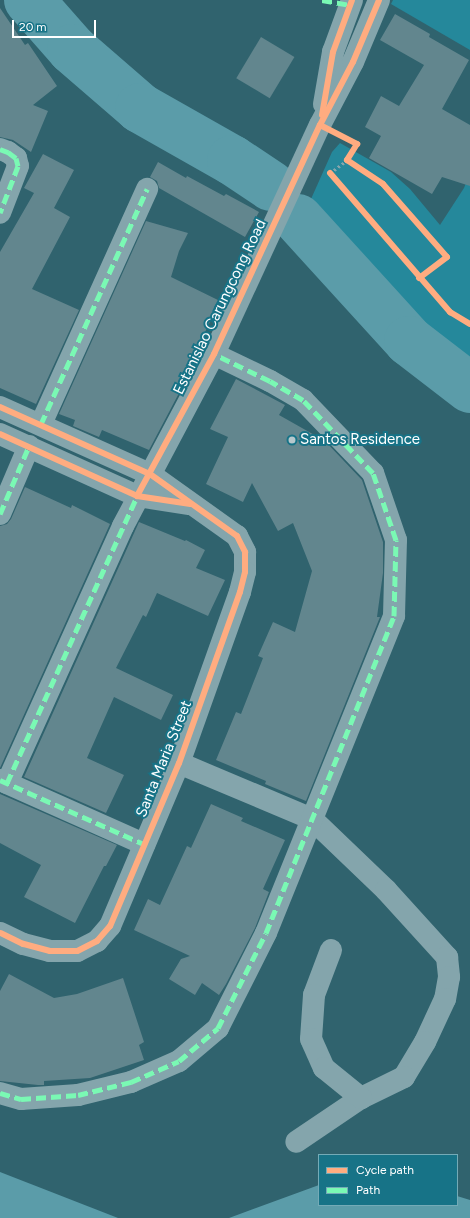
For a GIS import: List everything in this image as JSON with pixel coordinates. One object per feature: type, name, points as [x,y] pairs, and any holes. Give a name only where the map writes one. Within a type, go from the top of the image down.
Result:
[{"type":"street","name":"Estanislao Carungcong Road","points":[[316,134],[333,52],[352,0]]},
{"type":"street","name":"Estanislao Carungcong Road","points":[[4,782],[137,496],[214,354],[316,134],[353,62],[379,0]]},
{"type":"street","points":[[0,149],[8,152],[16,158],[18,166],[0,213]]},
{"type":"street","points":[[41,424],[147,189]]},
{"type":"street","points":[[0,1093],[22,1099],[78,1095],[131,1082],[179,1061],[218,1028],[266,933],[394,616],[396,540],[374,473],[303,400],[270,381],[214,354]]},
{"type":"street","name":"Santa Maria Street","points":[[0,407],[150,474],[237,536],[245,552],[245,572],[240,592],[179,763],[110,926],[97,941],[77,951],[50,951],[23,944],[0,933]]},
{"type":"street","name":"Santa Maria Street","points":[[0,434],[137,496],[192,504]]},
{"type":"street","points":[[0,514],[28,446]]},
{"type":"street","points":[[179,763],[312,819],[386,890],[446,957],[449,977],[445,999],[425,1042],[404,1077],[361,1098],[296,1142]]},
{"type":"street","points":[[4,782],[144,844]]},
{"type":"street","points":[[331,950],[314,995],[311,1039],[324,1068],[361,1098]]},
{"type":"path","points":[[316,134],[357,144],[347,160],[330,173],[335,179]]},
{"type":"path","points":[[347,160],[383,184],[447,256],[420,278]]},
{"type":"path","points":[[414,272],[425,284]]},
{"type":"shaded area","points":[[393,0],[470,0],[470,50],[391,4]]},
{"type":"shaded area","points":[[340,143],[391,172],[410,189],[440,225],[464,188],[470,173],[470,364],[420,325],[311,199],[332,152]]},
{"type":"shaded area","points":[[0,1172],[118,1218],[0,1218]]},
{"type":"shaded area","points":[[318,1185],[318,1206],[458,1206],[458,1196],[470,1200],[470,1218],[229,1218]]},
{"type":"building","points":[[0,8],[25,45],[28,43],[57,86],[33,105],[48,111],[31,152],[13,140],[0,137]]},
{"type":"building","points":[[395,14],[430,34],[429,37],[469,60],[442,109],[470,125],[470,186],[442,177],[432,194],[369,158],[381,136],[365,127],[381,96],[399,106],[424,65],[380,40]]},
{"type":"building","points":[[261,37],[294,57],[270,98],[236,78]]},
{"type":"building","points":[[43,154],[74,170],[54,208],[70,217],[32,289],[79,310],[36,404],[0,388],[0,252],[34,193],[24,188]]},
{"type":"building","points":[[158,162],[186,178],[187,176],[224,196],[226,194],[259,212],[245,237],[159,188],[157,181],[150,177]]},
{"type":"building","points":[[146,221],[188,233],[179,251],[171,277],[220,301],[194,355],[198,357],[149,450],[102,430],[99,437],[73,426],[75,420],[59,414]]},
{"type":"building","points":[[236,379],[285,405],[279,415],[325,441],[362,480],[383,542],[383,573],[377,617],[380,617],[306,801],[265,784],[266,781],[216,760],[236,712],[241,714],[263,658],[258,656],[273,622],[295,632],[312,571],[293,523],[278,531],[252,483],[243,502],[206,484],[228,437],[210,429]]},
{"type":"building","points":[[25,487],[71,508],[72,505],[110,524],[0,768],[0,526],[7,524],[11,519]]},
{"type":"building","points":[[139,522],[185,541],[186,540],[205,550],[196,568],[225,580],[208,616],[157,593],[146,617],[143,615],[116,668],[173,695],[161,720],[114,697],[87,758],[124,775],[106,813],[24,777]]},
{"type":"building","points":[[0,794],[117,845],[106,866],[104,866],[75,923],[24,897],[41,865],[0,843]]},
{"type":"building","points":[[211,804],[243,818],[241,821],[285,840],[263,889],[269,892],[255,928],[226,984],[219,995],[202,983],[195,995],[169,979],[181,959],[190,956],[134,930],[148,899],[160,905],[187,846],[191,848]]},
{"type":"building","points":[[9,974],[54,998],[77,994],[123,978],[144,1042],[139,1045],[144,1060],[90,1078],[44,1081],[44,1085],[0,1081],[0,991]]},
{"type":"waterway","points":[[29,0],[72,49],[140,108],[232,160],[271,186]]},
{"type":"waterway","points":[[298,219],[409,341],[470,388]]},
{"type":"marked path","points":[[322,0],[350,5]]},
{"type":"marked path","points":[[0,149],[8,152],[16,158],[18,166],[0,213]]},
{"type":"marked path","points":[[41,424],[147,189]]},
{"type":"marked path","points":[[0,1093],[21,1099],[78,1095],[131,1082],[179,1061],[218,1028],[266,933],[394,616],[396,540],[373,473],[303,400],[270,381],[214,354]]},
{"type":"marked path","points":[[0,514],[29,446]]},
{"type":"marked path","points":[[7,783],[137,496]]},
{"type":"marked path","points":[[0,780],[144,844]]},
{"type":"cycle path","points":[[322,115],[333,52],[352,0]]},
{"type":"cycle path","points":[[137,496],[214,354],[320,125],[353,62],[379,0]]},
{"type":"cycle path","points":[[320,125],[357,144],[347,160],[383,184],[447,257],[419,278]]},
{"type":"cycle path","points":[[330,173],[450,312],[470,324]]},
{"type":"cycle path","points":[[0,407],[150,474],[237,536],[245,552],[245,572],[240,592],[179,763],[110,926],[97,941],[77,951],[50,951],[23,944],[0,933]]},
{"type":"cycle path","points":[[0,434],[137,496],[190,504]]},
{"type":"place","name":"Santos Residence","points":[[292,440]]}]
